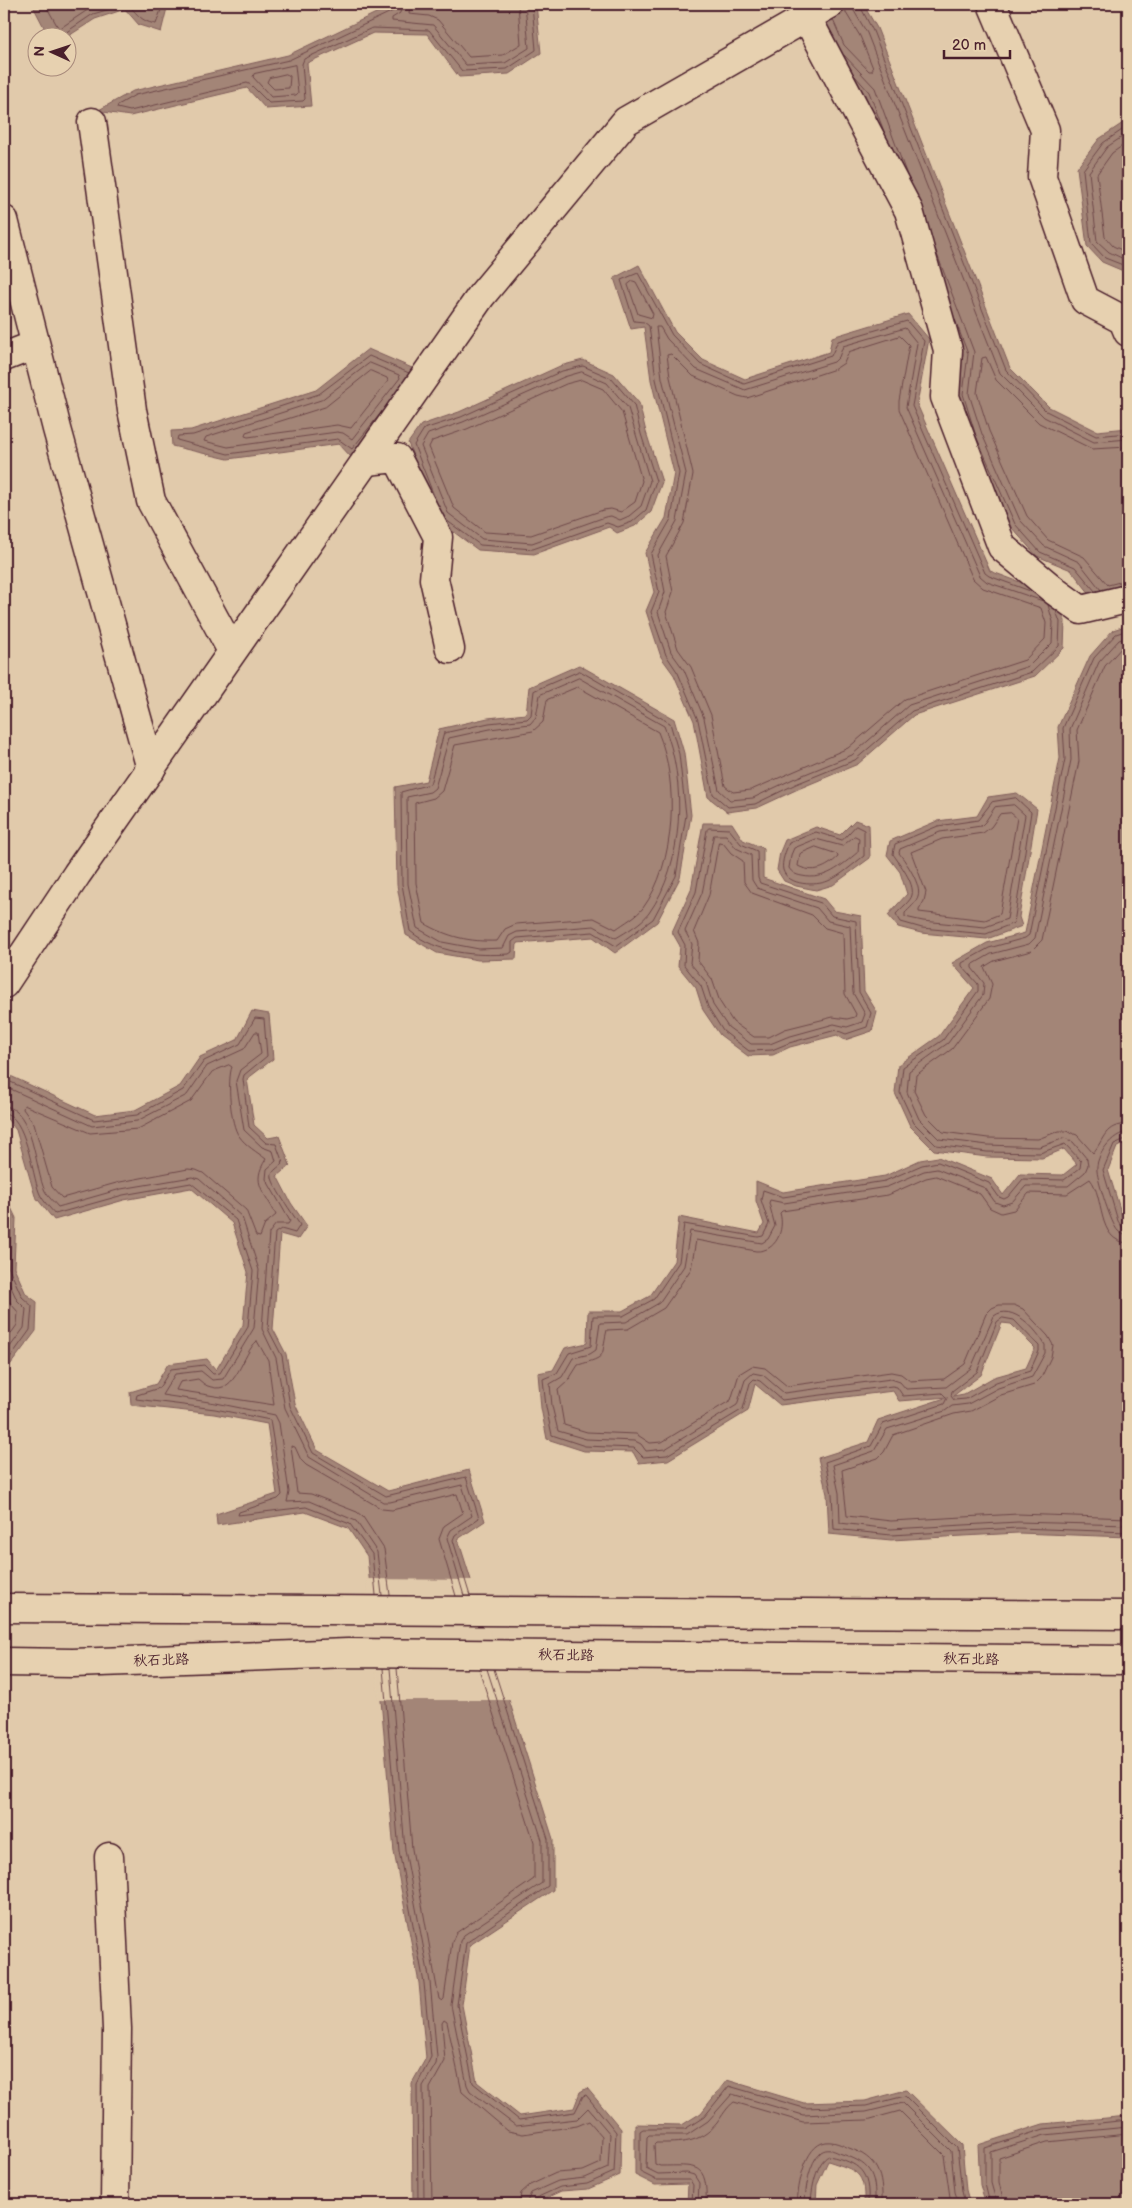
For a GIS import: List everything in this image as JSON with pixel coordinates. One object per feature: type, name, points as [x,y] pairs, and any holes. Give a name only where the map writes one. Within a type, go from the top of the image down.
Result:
[{"type":"street","points":[[4,984],[77,874],[482,296],[626,121],[830,4]]},
{"type":"street","points":[[992,4],[1045,130],[1042,177],[1085,300],[1123,320],[1128,332]]},
{"type":"street","points":[[806,18],[909,212],[948,350],[945,397],[1002,547],[1056,592],[1081,610],[1127,599],[1128,597]]},
{"type":"street","points":[[92,122],[132,410],[151,501],[232,651]]},
{"type":"street","points":[[4,220],[61,446],[151,769]]},
{"type":"street","points":[[4,357],[35,345]]},
{"type":"street","points":[[366,461],[397,458],[438,537],[434,579],[450,649]]},
{"type":"street","points":[[4,1608],[1128,1615]]},
{"type":"street","name":"秋石北路","points":[[4,1662],[73,1663],[348,1653],[1128,1660]]},
{"type":"street","points":[[109,1856],[117,2029],[115,2204]]},
{"type":"water","points":[[32,4],[168,4],[161,32],[139,25],[125,9],[95,19],[78,30],[78,28],[44,28]]},
{"type":"water","points":[[395,4],[536,4],[541,53],[509,74],[459,77],[427,34],[373,33],[307,63],[311,106],[266,109],[247,88],[130,116],[97,111],[133,91],[288,55]]},
{"type":"water","points":[[806,4],[863,4],[877,28],[1010,368],[1049,407],[1097,431],[1128,428],[1128,590],[1102,609],[1071,570],[1037,556],[1011,527],[972,438],[957,394],[963,354],[865,94],[828,55]]},
{"type":"water","points":[[1128,121],[1128,273],[1102,262],[1087,246],[1077,168],[1099,139]]},
{"type":"water","points":[[639,265],[675,332],[703,360],[745,379],[829,352],[832,337],[908,314],[929,339],[917,404],[990,571],[1033,587],[1056,592],[1065,621],[1064,648],[1035,676],[914,715],[858,764],[757,808],[727,812],[708,797],[694,721],[674,675],[661,657],[646,611],[654,592],[645,553],[666,518],[674,473],[651,380],[644,327],[631,329],[614,278]]},
{"type":"water","points":[[368,349],[419,371],[352,458],[339,444],[228,459],[172,446],[171,431],[191,430],[316,390]]},
{"type":"water","points":[[583,360],[614,374],[639,403],[662,482],[651,512],[635,526],[617,533],[609,527],[534,554],[478,550],[439,521],[408,443],[421,425],[459,412],[560,366]]},
{"type":"water","points":[[1128,625],[1128,1142],[1117,1147],[1108,1170],[1123,1219],[1128,1227],[1128,1537],[1018,1533],[891,1540],[829,1534],[827,1494],[818,1458],[868,1442],[878,1420],[948,1397],[899,1401],[893,1391],[780,1405],[755,1384],[748,1411],[668,1460],[639,1463],[633,1452],[584,1451],[547,1439],[541,1408],[538,1373],[553,1370],[565,1348],[587,1343],[588,1311],[622,1311],[650,1296],[674,1261],[679,1217],[759,1233],[764,1224],[756,1201],[756,1181],[783,1192],[885,1176],[920,1160],[938,1157],[992,1179],[1003,1195],[1020,1174],[1063,1175],[1077,1164],[1064,1149],[1042,1158],[987,1157],[934,1150],[910,1126],[895,1093],[898,1065],[939,1036],[974,988],[952,963],[987,943],[1025,933],[1060,758],[1058,727],[1090,656],[1113,630]],"holes":[[[1002,1323],[1011,1324],[1035,1348],[1026,1368],[994,1377],[964,1394],[953,1396],[981,1375]]]},
{"type":"water","points":[[579,665],[674,719],[684,753],[691,815],[680,878],[657,922],[615,953],[593,937],[517,943],[516,959],[478,960],[437,953],[406,935],[397,885],[395,787],[426,781],[439,729],[488,718],[526,714],[529,687]]},
{"type":"water","points":[[1017,793],[1037,809],[1019,917],[1022,926],[987,939],[921,933],[898,927],[888,915],[907,894],[900,872],[887,855],[890,841],[937,821],[977,816],[988,797]]},
{"type":"water","points":[[855,820],[869,825],[870,858],[833,885],[816,890],[796,886],[784,881],[777,870],[780,852],[785,840],[816,827],[840,835]]},
{"type":"water","points":[[703,823],[732,823],[743,840],[763,848],[763,878],[824,899],[834,911],[861,916],[864,991],[877,1012],[872,1031],[845,1040],[837,1035],[790,1047],[773,1055],[748,1056],[720,1035],[703,1010],[696,988],[678,966],[680,946],[672,932],[691,890]]},
{"type":"water","points":[[252,1011],[269,1014],[273,1059],[247,1079],[254,1125],[268,1138],[279,1136],[290,1165],[277,1176],[291,1203],[307,1226],[298,1239],[280,1234],[273,1329],[286,1354],[295,1404],[317,1450],[388,1491],[469,1470],[485,1521],[458,1539],[553,1839],[553,1890],[470,1945],[462,2005],[477,2082],[520,2116],[574,2108],[580,2092],[587,2088],[621,2129],[620,2175],[588,2189],[561,2191],[533,2204],[413,2204],[412,2083],[426,2058],[419,1983],[394,1852],[367,1556],[348,1528],[305,1512],[217,1525],[216,1514],[277,1494],[267,1424],[214,1414],[131,1405],[130,1392],[156,1384],[168,1364],[207,1359],[216,1370],[243,1325],[248,1272],[232,1223],[191,1188],[124,1200],[54,1220],[35,1196],[16,1130],[4,1115],[4,1073],[95,1115],[135,1110],[180,1086],[200,1057],[237,1040]]},
{"type":"water","points":[[4,1193],[16,1218],[14,1267],[26,1294],[37,1302],[36,1331],[4,1373]]},
{"type":"water","points":[[727,2080],[804,2103],[865,2101],[906,2090],[962,2145],[966,2190],[970,2204],[864,2204],[863,2185],[857,2174],[846,2167],[828,2161],[817,2185],[816,2204],[687,2204],[688,2184],[655,2185],[635,2175],[635,2124],[682,2125],[701,2113]]},
{"type":"water","points":[[1128,2116],[1128,2204],[986,2204],[980,2185],[978,2145],[1043,2124]]},
{"type":"pier","points":[[367,1579],[473,1580],[511,1700],[379,1700]]}]
